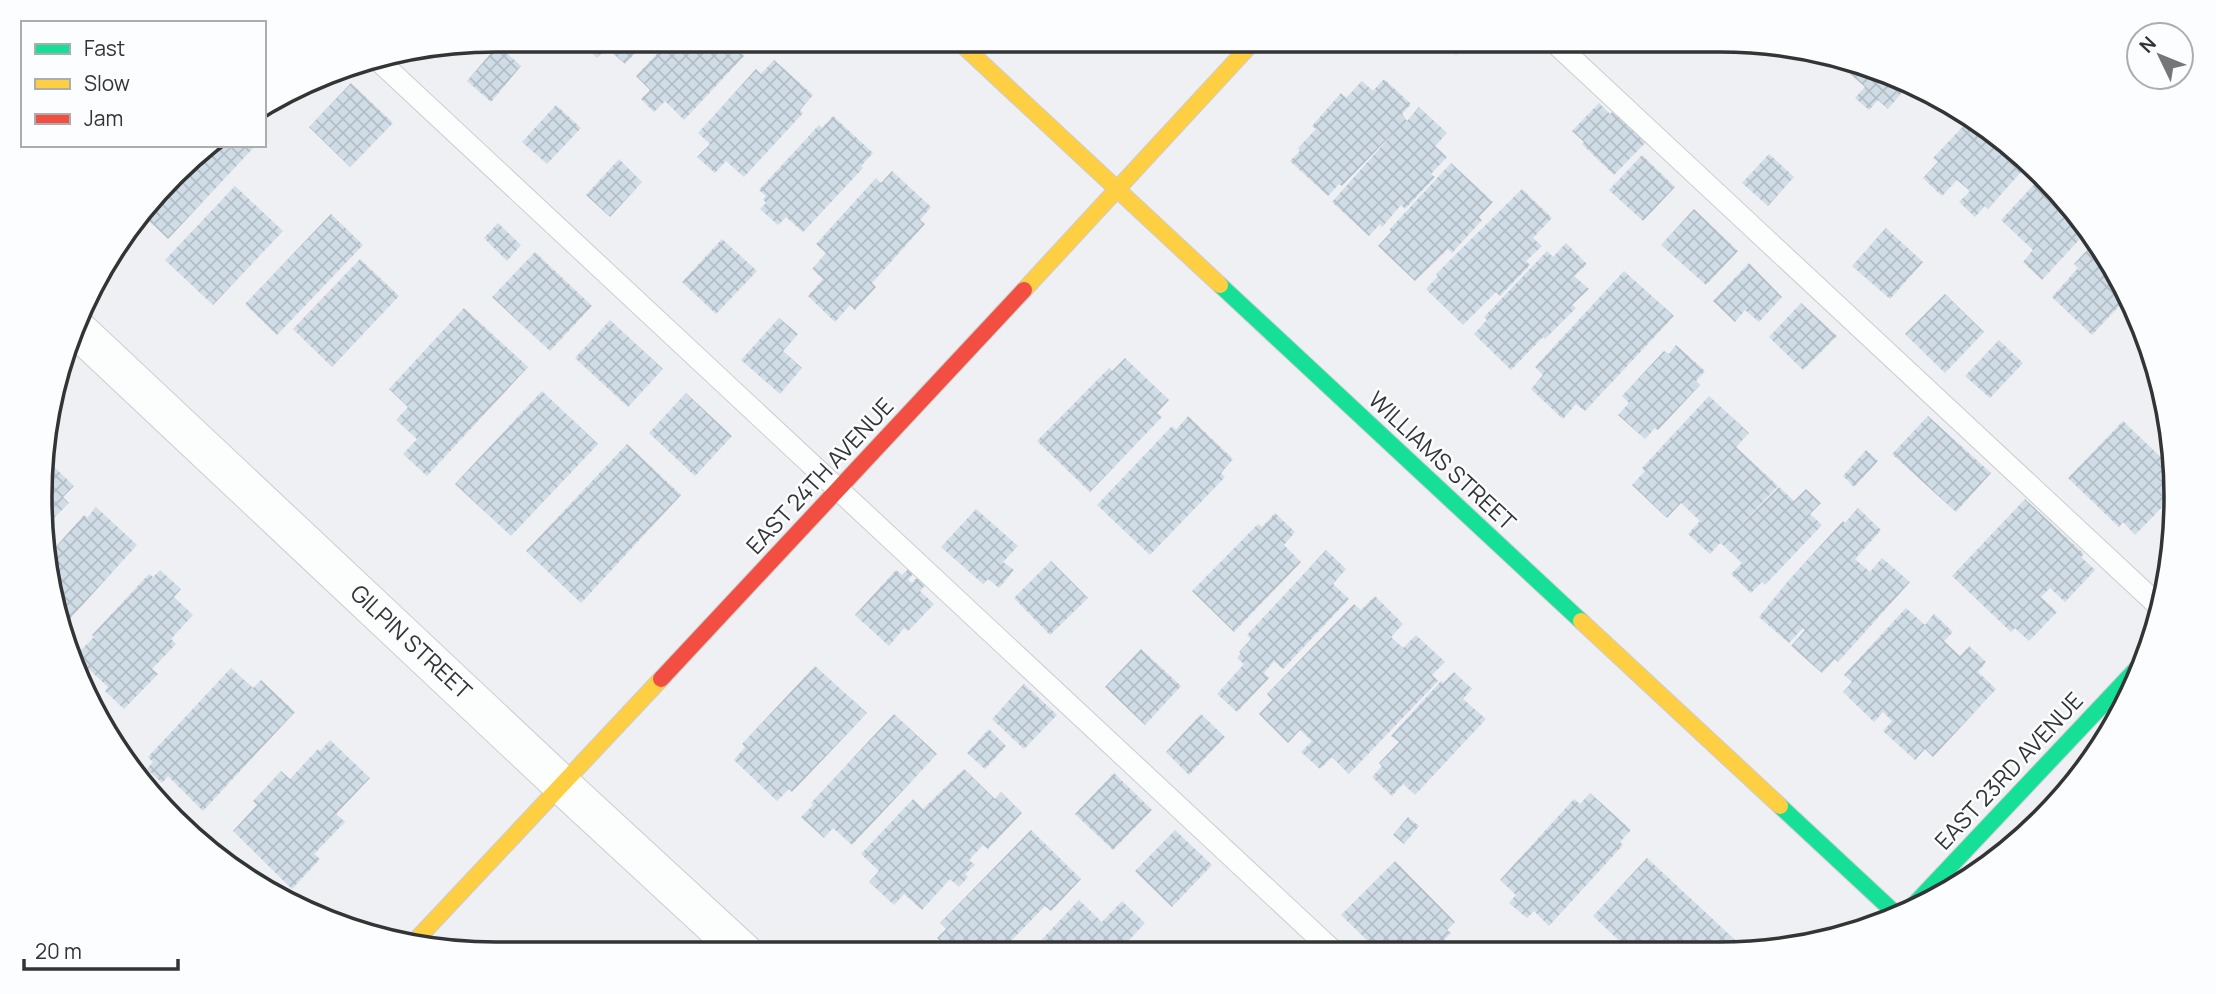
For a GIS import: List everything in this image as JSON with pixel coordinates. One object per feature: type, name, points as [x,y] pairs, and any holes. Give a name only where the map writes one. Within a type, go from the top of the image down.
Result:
[{"type":"street","name":"WILLIAMS STREET","points":[[970,52],[1889,908]]},
{"type":"street","name":"EAST 24TH AVENUE","points":[[420,935],[839,489],[1244,52]]},
{"type":"street","name":"GILPIN STREET","points":[[83,335],[732,942]]},
{"type":"street","name":"EAST 23RD AVENUE","points":[[1929,889],[2123,684]]},
{"type":"lane","points":[[1565,52],[2151,599]]},
{"type":"lane","points":[[386,67],[1324,942]]},
{"type":"building","points":[[492,52],[506,52],[521,66],[491,102],[467,81]]},
{"type":"building","points":[[591,52],[603,52],[597,58]]},
{"type":"building","points":[[612,52],[636,52],[625,64]]},
{"type":"building","points":[[659,52],[742,52],[744,56],[684,120],[665,101],[654,112],[641,99],[650,90],[636,76]]},
{"type":"building","points":[[774,60],[813,95],[800,110],[803,113],[744,177],[726,161],[715,173],[697,157],[710,144],[698,133],[756,69],[761,74]]},
{"type":"building","points":[[1848,72],[1902,92],[1888,109],[1878,100],[1869,110],[1855,98],[1865,87]]},
{"type":"building","points":[[1384,79],[1411,104],[1402,114],[1407,121],[1419,107],[1447,133],[1435,146],[1447,157],[1431,174],[1435,177],[1405,209],[1401,205],[1382,227],[1380,224],[1369,236],[1332,202],[1396,130],[1342,186],[1339,184],[1328,196],[1290,161],[1316,129],[1312,126],[1341,93],[1346,98],[1362,81],[1373,91]]},
{"type":"building","points":[[351,83],[393,123],[350,167],[309,127]]},
{"type":"building","points":[[1599,103],[1610,114],[1613,111],[1646,142],[1614,175],[1572,131]]},
{"type":"building","points":[[556,105],[581,128],[547,164],[522,142]]},
{"type":"building","points":[[833,116],[873,153],[861,166],[863,168],[803,232],[786,217],[778,225],[760,209],[766,203],[763,199],[766,196],[759,190],[819,125],[822,128]]},
{"type":"building","points":[[1964,126],[1990,144],[2021,172],[1988,209],[1985,206],[1975,217],[1959,202],[1970,191],[1957,180],[1942,196],[1923,178],[1938,162],[1933,158]]},
{"type":"building","points":[[223,147],[254,147],[168,239],[149,221],[163,204]]},
{"type":"building","points":[[1769,154],[1794,177],[1768,206],[1742,183]]},
{"type":"building","points":[[1642,155],[1675,187],[1643,221],[1609,190]]},
{"type":"building","points":[[619,159],[642,182],[610,217],[586,195]]},
{"type":"building","points":[[1451,163],[1493,202],[1479,217],[1482,220],[1452,253],[1448,249],[1415,281],[1378,246],[1391,232],[1389,230]]},
{"type":"building","points":[[892,171],[931,207],[920,220],[925,224],[872,283],[876,287],[855,310],[850,305],[835,322],[808,296],[823,279],[812,269],[826,253],[816,244],[876,178],[881,183]]},
{"type":"building","points":[[2034,184],[2081,238],[2042,280],[2023,262],[2033,250],[2001,220]]},
{"type":"building","points":[[235,186],[283,231],[213,305],[165,260]]},
{"type":"building","points":[[1522,189],[1552,218],[1533,238],[1542,246],[1526,261],[1530,265],[1500,296],[1496,292],[1463,325],[1426,289],[1438,276],[1436,274]]},
{"type":"building","points":[[1694,209],[1738,251],[1706,285],[1661,245]]},
{"type":"building","points":[[331,214],[363,245],[277,335],[245,304]]},
{"type":"building","points":[[498,223],[521,245],[507,261],[484,238]]},
{"type":"building","points":[[1886,228],[1923,262],[1890,299],[1852,266]]},
{"type":"building","points":[[722,239],[757,271],[716,314],[682,282]]},
{"type":"building","points":[[1566,243],[1587,264],[1574,276],[1589,289],[1572,305],[1576,308],[1511,370],[1474,334],[1487,320],[1484,317],[1547,251],[1553,257]]},
{"type":"building","points":[[2088,249],[2122,308],[2119,306],[2092,335],[2052,297],[2078,268],[2074,264]]},
{"type":"building","points":[[535,252],[592,306],[550,351],[492,297]]},
{"type":"building","points":[[360,259],[399,296],[332,367],[293,329]]},
{"type":"building","points":[[1749,263],[1782,297],[1759,322],[1745,310],[1735,322],[1713,301]]},
{"type":"building","points":[[1624,271],[1674,316],[1585,411],[1576,404],[1563,419],[1531,389],[1543,375],[1535,367]]},
{"type":"building","points":[[1945,294],[1984,332],[1945,373],[1905,334]]},
{"type":"building","points":[[1801,303],[1837,336],[1803,370],[1769,337]]},
{"type":"building","points":[[464,308],[528,367],[427,476],[403,454],[417,439],[396,420],[408,407],[389,389]]},
{"type":"building","points":[[779,318],[798,334],[783,351],[802,368],[780,394],[741,360]]},
{"type":"building","points":[[610,320],[663,369],[628,407],[575,358]]},
{"type":"building","points":[[1999,340],[2023,363],[1990,398],[1965,376]]},
{"type":"building","points":[[1676,345],[1705,371],[1696,381],[1700,385],[1658,430],[1655,428],[1645,439],[1618,415],[1629,403],[1622,396],[1664,351],[1669,354]]},
{"type":"building","points":[[1125,358],[1169,400],[1157,413],[1162,417],[1090,492],[1037,441],[1109,368],[1112,371]]},
{"type":"building","points":[[542,391],[598,444],[511,536],[455,484]]},
{"type":"building","points":[[686,393],[732,436],[695,476],[649,433]]},
{"type":"building","points":[[1709,396],[1749,433],[1736,447],[1778,486],[1730,536],[1779,487],[1794,501],[1806,489],[1821,503],[1810,514],[1822,525],[1765,585],[1762,582],[1751,593],[1731,574],[1742,563],[1723,545],[1720,543],[1710,554],[1688,534],[1700,521],[1681,503],[1667,518],[1632,485],[1645,471],[1642,468]]},
{"type":"building","points":[[1188,416],[1233,459],[1221,473],[1225,477],[1150,555],[1097,505],[1172,426],[1176,430]]},
{"type":"building","points":[[1928,416],[1991,473],[1956,512],[1892,454]]},
{"type":"building","points":[[2123,421],[2162,458],[2164,506],[2135,535],[2123,522],[2119,527],[2068,478]]},
{"type":"building","points":[[627,444],[681,495],[581,603],[526,551]]},
{"type":"building","points":[[1866,450],[1878,461],[1854,487],[1843,476]]},
{"type":"building","points":[[53,466],[74,486],[63,497],[69,503],[53,519]]},
{"type":"building","points":[[2025,499],[2084,554],[2081,557],[2095,570],[2065,602],[2050,588],[2041,597],[2057,612],[2029,641],[2015,628],[2011,632],[1952,576]]},
{"type":"building","points":[[96,507],[137,545],[70,619],[55,547],[84,515],[87,518]]},
{"type":"building","points":[[1858,508],[1881,530],[1855,559],[1870,572],[1882,558],[1910,582],[1838,662],[1835,659],[1822,673],[1791,646],[1805,630],[1803,628],[1789,643],[1759,617],[1788,581]]},
{"type":"building","points":[[976,509],[1018,546],[1003,562],[1014,570],[999,588],[988,579],[983,584],[941,547]]},
{"type":"building","points":[[1275,513],[1295,532],[1284,545],[1301,562],[1234,632],[1192,591],[1258,524],[1262,527]]},
{"type":"building","points":[[1326,550],[1346,569],[1333,584],[1349,599],[1283,669],[1274,661],[1264,673],[1269,678],[1237,712],[1217,694],[1244,664],[1237,658],[1251,639],[1247,635]]},
{"type":"building","points":[[1051,561],[1088,598],[1050,635],[1014,598]]},
{"type":"building","points":[[908,569],[913,574],[908,580],[912,583],[919,575],[928,582],[920,591],[934,604],[908,631],[904,628],[889,646],[855,615],[896,570],[902,575]]},
{"type":"building","points":[[160,570],[181,589],[174,597],[193,615],[171,639],[176,644],[152,669],[158,674],[124,709],[105,691],[108,687],[86,666],[80,651],[149,574],[153,577]]},
{"type":"building","points":[[1375,596],[1403,624],[1391,637],[1403,648],[1416,635],[1445,662],[1432,675],[1438,681],[1349,774],[1332,757],[1320,769],[1301,752],[1312,741],[1300,730],[1288,743],[1259,714],[1272,700],[1267,694],[1354,604],[1361,610]]},
{"type":"building","points":[[1906,608],[1925,625],[1934,614],[1953,632],[1944,641],[1960,656],[1969,646],[1986,662],[1978,672],[1996,689],[1933,757],[1925,749],[1915,760],[1883,731],[1892,721],[1883,712],[1874,722],[1843,692],[1852,682],[1844,675]]},
{"type":"building","points":[[1141,649],[1181,686],[1145,725],[1105,687]]},
{"type":"building","points":[[815,666],[867,713],[792,792],[789,789],[777,801],[734,760],[745,747],[742,744]]},
{"type":"building","points":[[231,668],[253,688],[261,680],[295,712],[203,811],[168,776],[162,783],[147,769],[153,762],[148,757]]},
{"type":"building","points":[[1454,672],[1472,689],[1463,699],[1486,719],[1415,795],[1403,784],[1392,796],[1372,777],[1382,766],[1379,763],[1399,742],[1391,736],[1441,681],[1443,683]]},
{"type":"building","points":[[1024,684],[1057,715],[1024,749],[992,719]]},
{"type":"building","points":[[894,714],[937,754],[852,845],[833,828],[824,838],[801,817]]},
{"type":"building","points":[[1201,714],[1225,737],[1189,775],[1166,752]]},
{"type":"building","points":[[989,729],[1006,746],[985,769],[967,753]]},
{"type":"building","points":[[330,740],[370,778],[336,814],[345,822],[314,854],[320,859],[292,889],[233,831],[257,805],[253,801],[281,771],[290,779]]},
{"type":"building","points":[[964,769],[995,799],[1001,792],[1022,813],[988,849],[983,845],[969,860],[975,865],[965,874],[968,877],[959,887],[950,879],[922,910],[904,894],[894,905],[869,882],[879,871],[861,854],[913,799],[923,809]]},
{"type":"building","points":[[1114,773],[1152,810],[1113,850],[1075,814]]},
{"type":"building","points":[[1590,793],[1631,830],[1620,842],[1623,845],[1549,926],[1534,911],[1527,918],[1509,903],[1516,895],[1500,880],[1574,799],[1580,804]]},
{"type":"building","points":[[1408,817],[1419,826],[1404,844],[1393,835]]},
{"type":"building","points":[[1031,830],[1081,879],[1051,911],[1045,906],[1010,942],[941,942],[937,938],[946,929],[940,923]]},
{"type":"building","points":[[1175,830],[1212,865],[1172,907],[1135,871]]},
{"type":"building","points":[[1647,858],[1737,941],[1621,942],[1593,916]]},
{"type":"building","points":[[1395,861],[1455,922],[1447,930],[1451,933],[1442,942],[1369,942],[1341,915]]},
{"type":"building","points":[[1079,900],[1102,922],[1122,901],[1145,923],[1127,942],[1039,942]]},
{"type":"traffic: fast","points":[[1220,285],[1581,621]]},
{"type":"traffic: fast","points":[[1929,889],[2123,684]]},
{"type":"traffic: fast","points":[[1780,806],[1889,908]]},
{"type":"traffic: slow","points":[[970,52],[1220,285]]},
{"type":"traffic: slow","points":[[1024,290],[1244,52]]},
{"type":"traffic: slow","points":[[1581,621],[1780,806]]},
{"type":"traffic: slow","points":[[421,935],[661,679]]},
{"type":"traffic: jam","points":[[661,679],[1024,290]]}]
